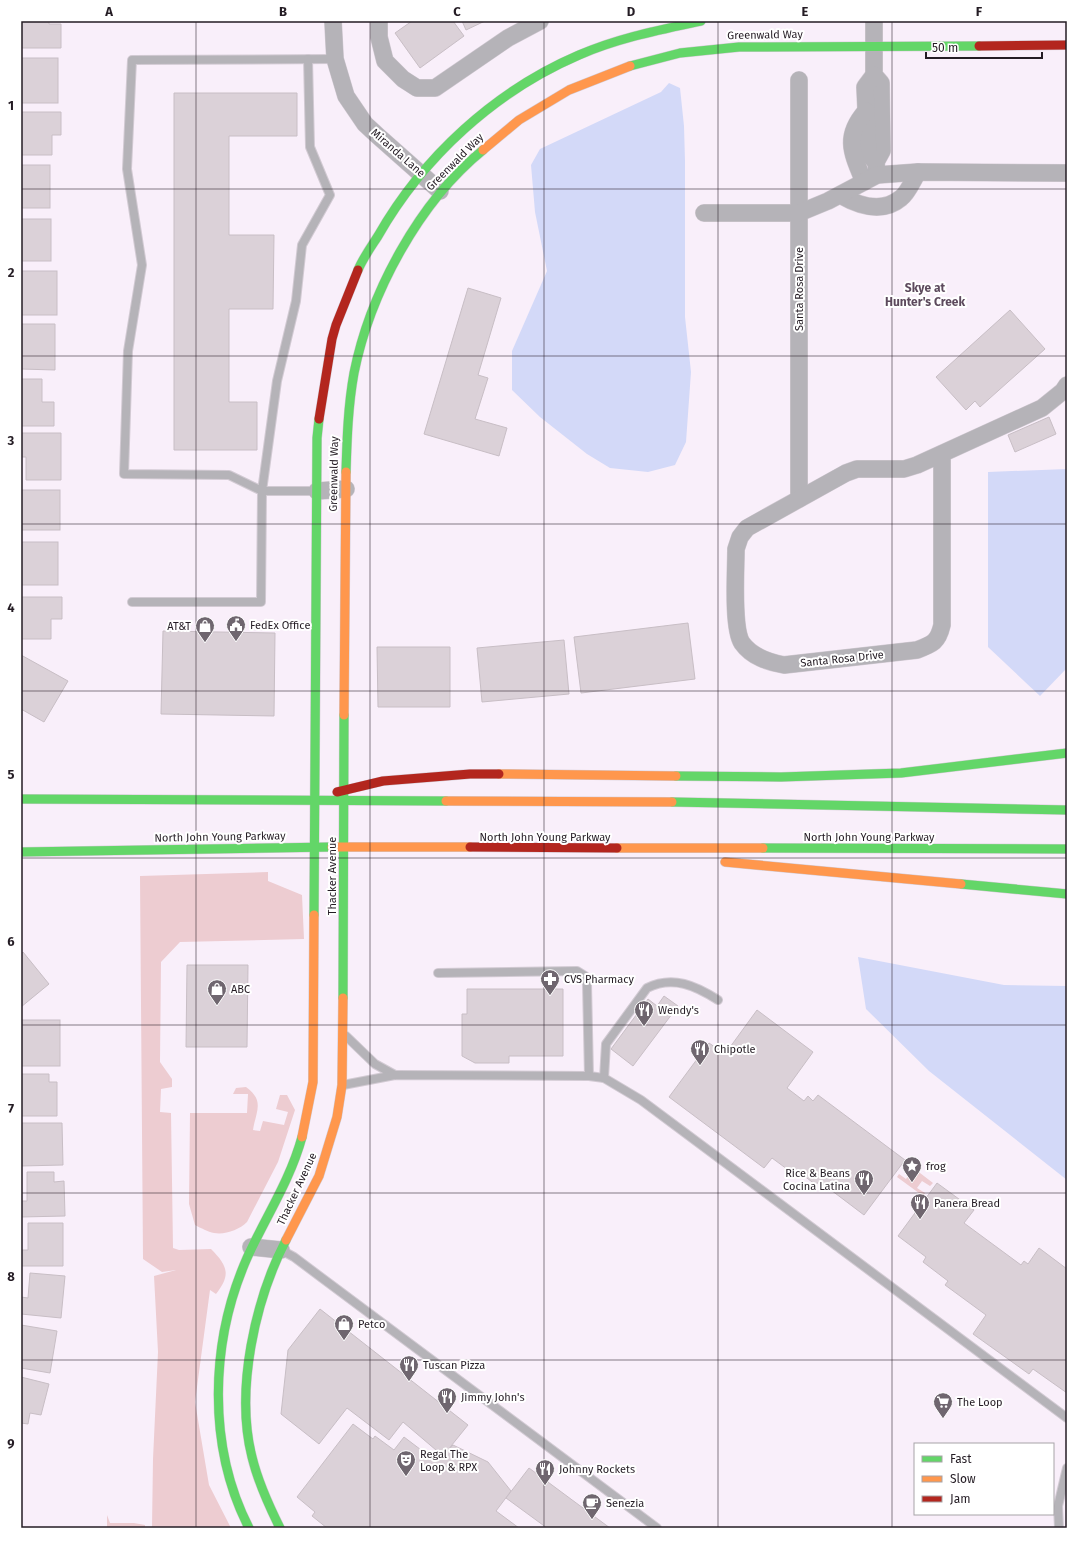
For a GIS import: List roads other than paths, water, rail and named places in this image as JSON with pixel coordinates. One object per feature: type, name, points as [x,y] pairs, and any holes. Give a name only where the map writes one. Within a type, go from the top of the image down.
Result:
[{"type":"main road","name":"Greenwald Way","points":[[315,799],[317,438],[327,361],[336,327],[348,292],[367,253],[381,227],[421,173],[448,142],[496,102],[538,74],[604,44],[641,32],[701,21]]},
{"type":"main road","name":"Greenwald Way","points":[[344,800],[346,443],[352,384],[358,354],[369,319],[384,280],[399,252],[440,191],[474,157],[523,118],[549,101],[578,86],[613,72],[678,53],[710,48],[746,46],[1067,46]]},
{"type":"main road","points":[[315,799],[345,789],[384,781],[470,774],[781,777],[902,773],[1067,753]]},
{"type":"main road","points":[[21,799],[315,799],[684,803],[1067,810]]},
{"type":"main road","name":"Thacker Avenue","points":[[249,1528],[227,1468],[220,1429],[218,1381],[222,1333],[234,1288],[251,1247],[294,1162],[303,1136],[313,1082],[315,1053],[315,799]]},
{"type":"main road","name":"Thacker Avenue","points":[[280,1528],[268,1506],[252,1457],[247,1418],[247,1374],[251,1342],[259,1306],[281,1250],[318,1176],[337,1117],[342,1085],[344,800]]},
{"type":"main road","name":"North John Young Parkway","points":[[22,852],[315,847],[518,849],[1067,849]]},
{"type":"main road","points":[[518,849],[664,858]]},
{"type":"main road","points":[[719,861],[1067,894]]},
{"type":"main road","points":[[315,1053],[322,1073]]},
{"type":"main road","points":[[331,1082],[342,1085]]},
{"type":"street","name":"Miranda Lane","points":[[333,21],[335,59],[346,96],[365,124],[440,191]]},
{"type":"street","points":[[379,21],[379,37],[384,61],[403,79],[417,88],[435,88],[508,38],[540,21]]},
{"type":"street","points":[[872,173],[868,154],[865,87],[874,75],[874,21]]},
{"type":"street","points":[[704,213],[799,213],[840,195],[872,173],[882,151],[881,83],[874,75]]},
{"type":"street","name":"Santa Rosa Drive","points":[[799,80],[799,499]]},
{"type":"street","points":[[866,110],[856,122],[853,132],[852,151],[872,173],[1067,173]]},
{"type":"street","points":[[840,195],[853,203],[870,208],[886,206],[902,198],[918,172]]},
{"type":"street","name":"Santa Rosa Drive","points":[[942,454],[942,625],[940,636],[931,645],[917,650],[784,665],[768,662],[752,654],[742,642],[737,627],[736,549],[740,537],[747,528],[846,473],[857,469],[904,469],[917,466],[942,454],[1042,408],[1067,385]]},
{"type":"street","points":[[317,491],[346,489]]},
{"type":"street","points":[[251,1247],[281,1250]]},
{"type":"lane","points":[[132,602],[261,602],[262,491],[277,381],[296,301],[302,245],[330,195],[310,147],[308,59]]},
{"type":"lane","points":[[317,491],[262,491],[229,475],[124,474],[128,352],[142,265],[127,169],[132,60],[335,59]]},
{"type":"lane","points":[[438,973],[577,971],[585,976],[587,984],[589,1076]]},
{"type":"lane","points":[[604,1078],[606,1044],[647,988],[657,983],[676,983],[697,987],[718,1000]]},
{"type":"lane","points":[[343,1033],[375,1064],[395,1075]]},
{"type":"lane","points":[[342,1085],[395,1075],[589,1076],[604,1078],[641,1100],[1067,1418]]},
{"type":"lane","points":[[281,1250],[294,1257],[328,1282],[657,1528]]},
{"type":"lane","points":[[1059,1528],[1058,1506],[1067,1468]]},
{"type":"water","points":[[669,83],[680,88],[684,126],[685,317],[691,372],[686,442],[675,465],[648,472],[610,468],[587,454],[540,417],[512,390],[512,351],[547,271],[535,212],[531,165],[540,149],[661,92]]},
{"type":"water","points":[[1067,469],[1067,668],[1040,696],[988,647],[988,472]]},
{"type":"water","points":[[858,957],[1004,985],[1067,986],[1067,1180],[929,1071],[866,1009]]},
{"type":"place","name":"FedEx Office","points":[[236,642]]},
{"type":"place","name":"AT&T","points":[[205,643]]},
{"type":"place","name":"CVS Pharmacy","points":[[550,996]]},
{"type":"place","name":"ABC","points":[[217,1006]]},
{"type":"place","name":"Wendy's","points":[[644,1027]]},
{"type":"place","name":"Chipotle","points":[[700,1066]]},
{"type":"place","name":"frog","points":[[912,1183]]},
{"type":"place","name":"Rice & Beans Cocina Latina","points":[[864,1196]]},
{"type":"place","name":"Panera Bread","points":[[920,1220]]},
{"type":"place","name":"Petco","points":[[344,1341]]},
{"type":"place","name":"Tuscan Pizza","points":[[409,1382]]},
{"type":"place","name":"Jimmy John's","points":[[447,1414]]},
{"type":"place","name":"The Loop","points":[[943,1419]]},
{"type":"place","name":"Regal The Loop & RPX","points":[[406,1477]]},
{"type":"place","name":"Johnny Rockets","points":[[545,1486]]},
{"type":"place","name":"Senezia","points":[[592,1520]]},
{"type":"district","name":"Skye at Hunter's Creek","points":[[925,295]]}]
